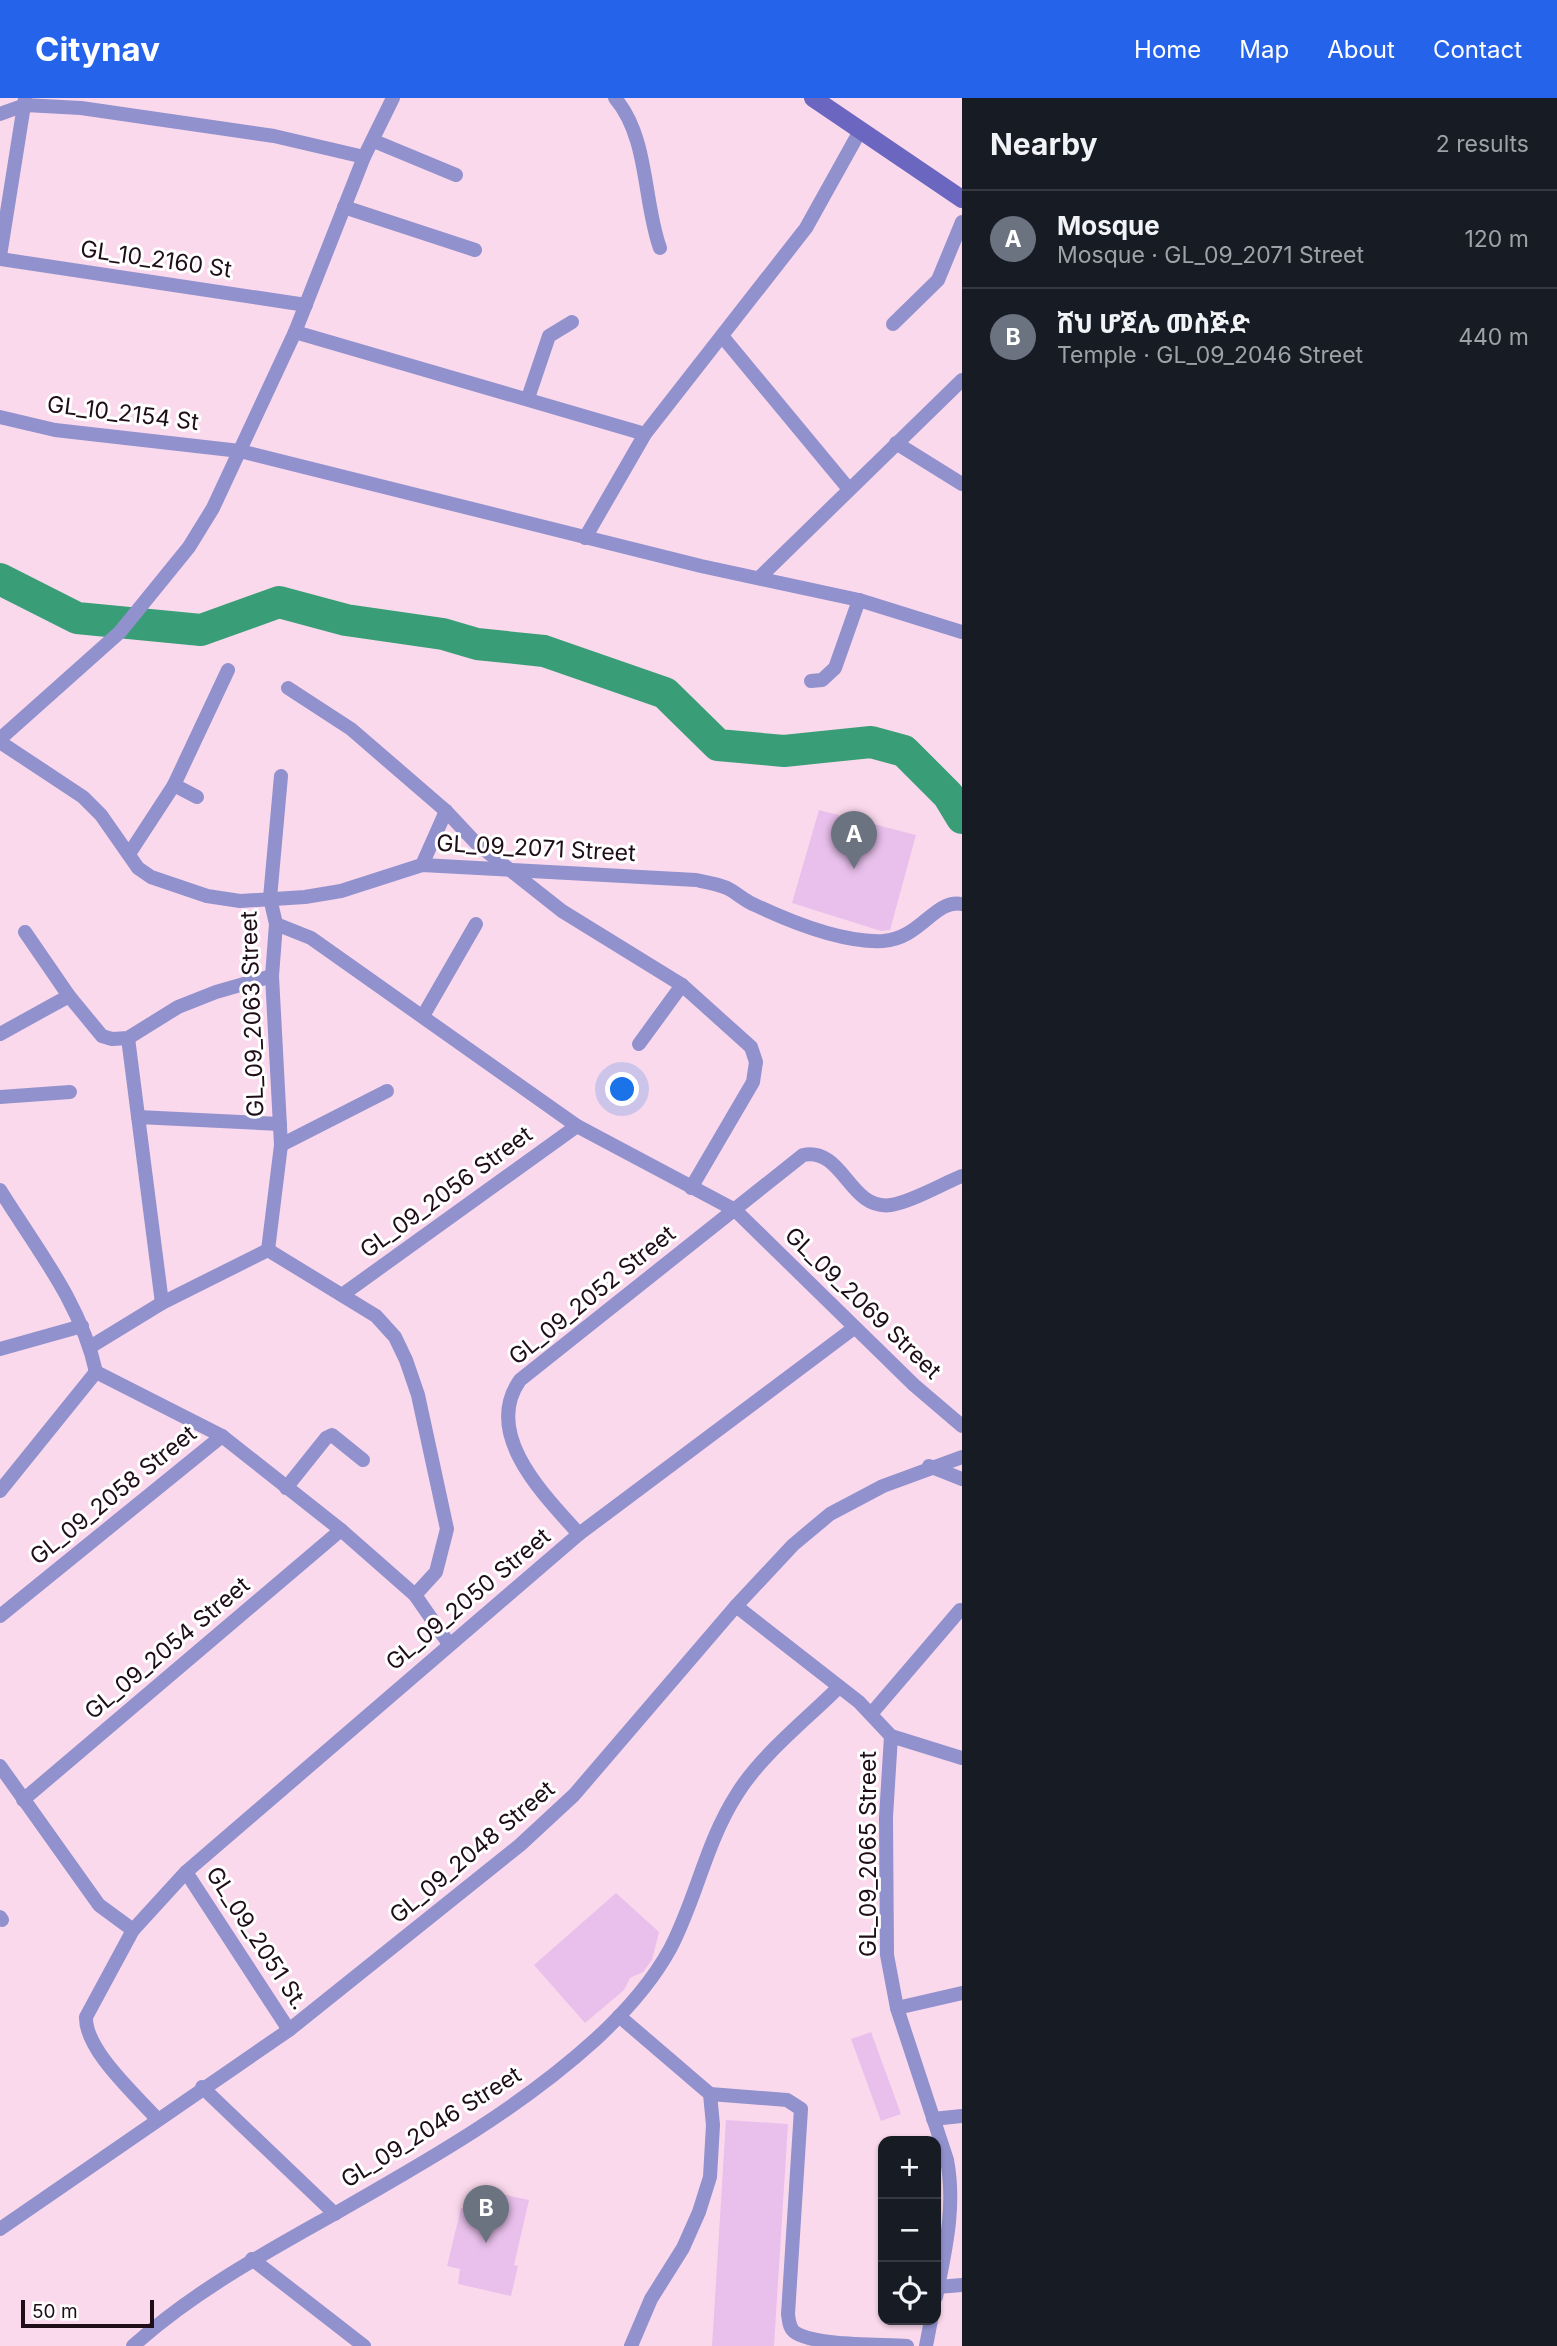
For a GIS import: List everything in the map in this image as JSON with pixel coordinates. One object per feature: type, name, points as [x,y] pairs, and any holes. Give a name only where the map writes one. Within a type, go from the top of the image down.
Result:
[{"type":"main road","points":[[818,99],[860,131],[962,199]]},
{"type":"street","points":[[0,740],[120,632],[190,547],[213,508],[295,332],[344,207],[393,98]]},
{"type":"street","points":[[615,98],[627,119],[642,159],[650,215],[660,248]]},
{"type":"street","points":[[0,114],[25,102],[81,108],[274,136],[365,157]]},
{"type":"street","points":[[0,257],[25,102]]},
{"type":"street","points":[[585,538],[645,434],[806,228],[860,131]]},
{"type":"street","points":[[374,141],[456,176]]},
{"type":"street","points":[[344,207],[475,250]]},
{"type":"street","points":[[893,324],[938,279],[962,222]]},
{"type":"street","name":"GL_10_2160 St","points":[[0,257],[306,304]]},
{"type":"street","points":[[528,398],[549,336],[572,322]]},
{"type":"street","points":[[295,332],[645,434]]},
{"type":"street","points":[[722,336],[848,488]]},
{"type":"street","points":[[759,578],[848,488],[962,380]]},
{"type":"street","name":"GL_10_2154 St","points":[[0,417],[55,430],[240,451],[585,538],[859,600],[962,632]]},
{"type":"street","points":[[896,443],[962,484]]},
{"type":"street","points":[[811,681],[822,680],[835,668],[859,600]]},
{"type":"street","points":[[129,854],[174,785],[228,670]]},
{"type":"street","points":[[288,688],[351,729],[446,811],[477,843],[562,911],[682,985],[751,1047],[756,1062],[752,1082],[691,1188]]},
{"type":"street","name":"GL_09_2071 Street","points":[[0,740],[83,797],[101,815],[138,868],[150,877],[207,896],[240,901],[306,897],[341,891],[422,865],[696,880],[726,887],[754,905],[857,940],[900,938],[920,928],[941,906],[952,902],[962,904]]},
{"type":"street","name":"GL_09_2063 Street","points":[[268,1250],[281,1145],[272,976],[276,924],[270,898],[281,776]]},
{"type":"street","points":[[174,785],[197,797]]},
{"type":"street","points":[[422,865],[446,811]]},
{"type":"street","name":"GL_09_2069 Street","points":[[276,924],[310,938],[577,1126],[735,1210],[854,1328],[962,1426]]},
{"type":"street","points":[[423,1016],[476,924]]},
{"type":"street","points":[[25,932],[69,996],[102,1036],[128,1038],[178,1007],[216,992],[272,976]]},
{"type":"street","points":[[639,1044],[682,985]]},
{"type":"street","points":[[0,1034],[69,996]]},
{"type":"street","points":[[128,1038],[162,1303]]},
{"type":"street","points":[[281,1145],[387,1091]]},
{"type":"street","points":[[0,1097],[70,1092]]},
{"type":"street","points":[[138,1117],[280,1124]]},
{"type":"street","name":"GL_09_2056 Street","points":[[342,1295],[577,1126]]},
{"type":"street","name":"GL_09_2052 Street","points":[[579,1534],[532,1482],[515,1445],[507,1414],[510,1395],[520,1380],[803,1155],[817,1152],[828,1158],[860,1196],[877,1205],[893,1205],[962,1176]]},
{"type":"street","points":[[1,1195],[53,1270],[82,1326],[96,1372],[222,1436],[341,1530],[415,1595],[449,1644]]},
{"type":"street","points":[[90,1347],[162,1303],[268,1250],[376,1316],[395,1337],[418,1395],[447,1529],[436,1572],[415,1595]]},
{"type":"street","points":[[0,1349],[82,1326]]},
{"type":"street","name":"GL_09_2050 Street","points":[[157,2119],[100,2054],[86,2030],[86,2017],[133,1930],[186,1872],[579,1534],[854,1328]]},
{"type":"street","points":[[0,1491],[96,1372]]},
{"type":"street","points":[[286,1488],[326,1438],[332,1435],[363,1460]]},
{"type":"street","name":"GL_09_2058 Street","points":[[0,1616],[222,1436]]},
{"type":"street","name":"GL_09_2048 Street","points":[[0,2229],[202,2087],[289,2030],[489,1870],[574,1795],[736,1606],[793,1545],[830,1514],[929,1466],[962,1457]]},
{"type":"street","points":[[929,1466],[962,1479]]},
{"type":"street","name":"GL_09_2054 Street","points":[[23,1800],[341,1530]]},
{"type":"street","points":[[736,1606],[839,1687],[871,1714],[891,1736],[962,1758]]},
{"type":"street","points":[[871,1714],[960,1610]]},
{"type":"street","name":"GL_09_2046 Street","points":[[132,2346],[197,2294],[252,2259],[474,2133],[550,2079],[619,2017],[671,1947],[718,1829],[735,1796],[746,1780],[839,1687]]},
{"type":"street","name":"GL_09_2065 Street","points":[[891,1736],[886,1816],[887,1955],[897,2008],[952,2182],[952,2212],[941,2271]]},
{"type":"street","points":[[0,1766],[99,1905],[133,1930]]},
{"type":"street","name":"GL_09_2051 St.","points":[[186,1872],[289,2030]]},
{"type":"street","points":[[897,2008],[962,1993]]},
{"type":"street","points":[[619,2017],[710,2094],[787,2100],[801,2109],[788,2314],[790,2326],[797,2334],[818,2340],[907,2346]]},
{"type":"street","points":[[202,2087],[335,2214]]},
{"type":"street","points":[[631,2346],[651,2299],[683,2248],[699,2212],[709,2178],[713,2124],[710,2094]]},
{"type":"street","points":[[933,2119],[962,2116]]},
{"type":"street","points":[[252,2259],[364,2346]]},
{"type":"street","points":[[941,2291],[962,2285]]},
{"type":"street","points":[[926,2346],[930,2325]]},
{"type":"building","points":[[819,810],[916,835],[890,930],[881,931],[792,903]]},
{"type":"building","points":[[616,1893],[659,1932],[652,1960],[643,1972],[630,1978],[624,1990],[585,2023],[534,1965]]},
{"type":"building","points":[[871,2032],[901,2114],[881,2121],[851,2039]]},
{"type":"building","points":[[726,2120],[788,2124],[774,2346],[712,2346]]},
{"type":"building","points":[[483,2190],[529,2200],[514,2265],[518,2266],[511,2296],[458,2284],[460,2269],[447,2266],[461,2208],[472,2210],[477,2192],[481,2193]]},
{"type":"waterway","points":[[0,579],[77,618],[201,630],[279,602],[346,620],[443,634],[477,644],[544,651],[665,693],[718,745],[784,751],[871,742],[904,751],[948,795],[962,818]]},
{"type":"place","name":"Mosque","points":[[854,869]]},
{"type":"place","name":"ሸህ ሆጀሌ መስጅድ","points":[[486,2243]]}]
